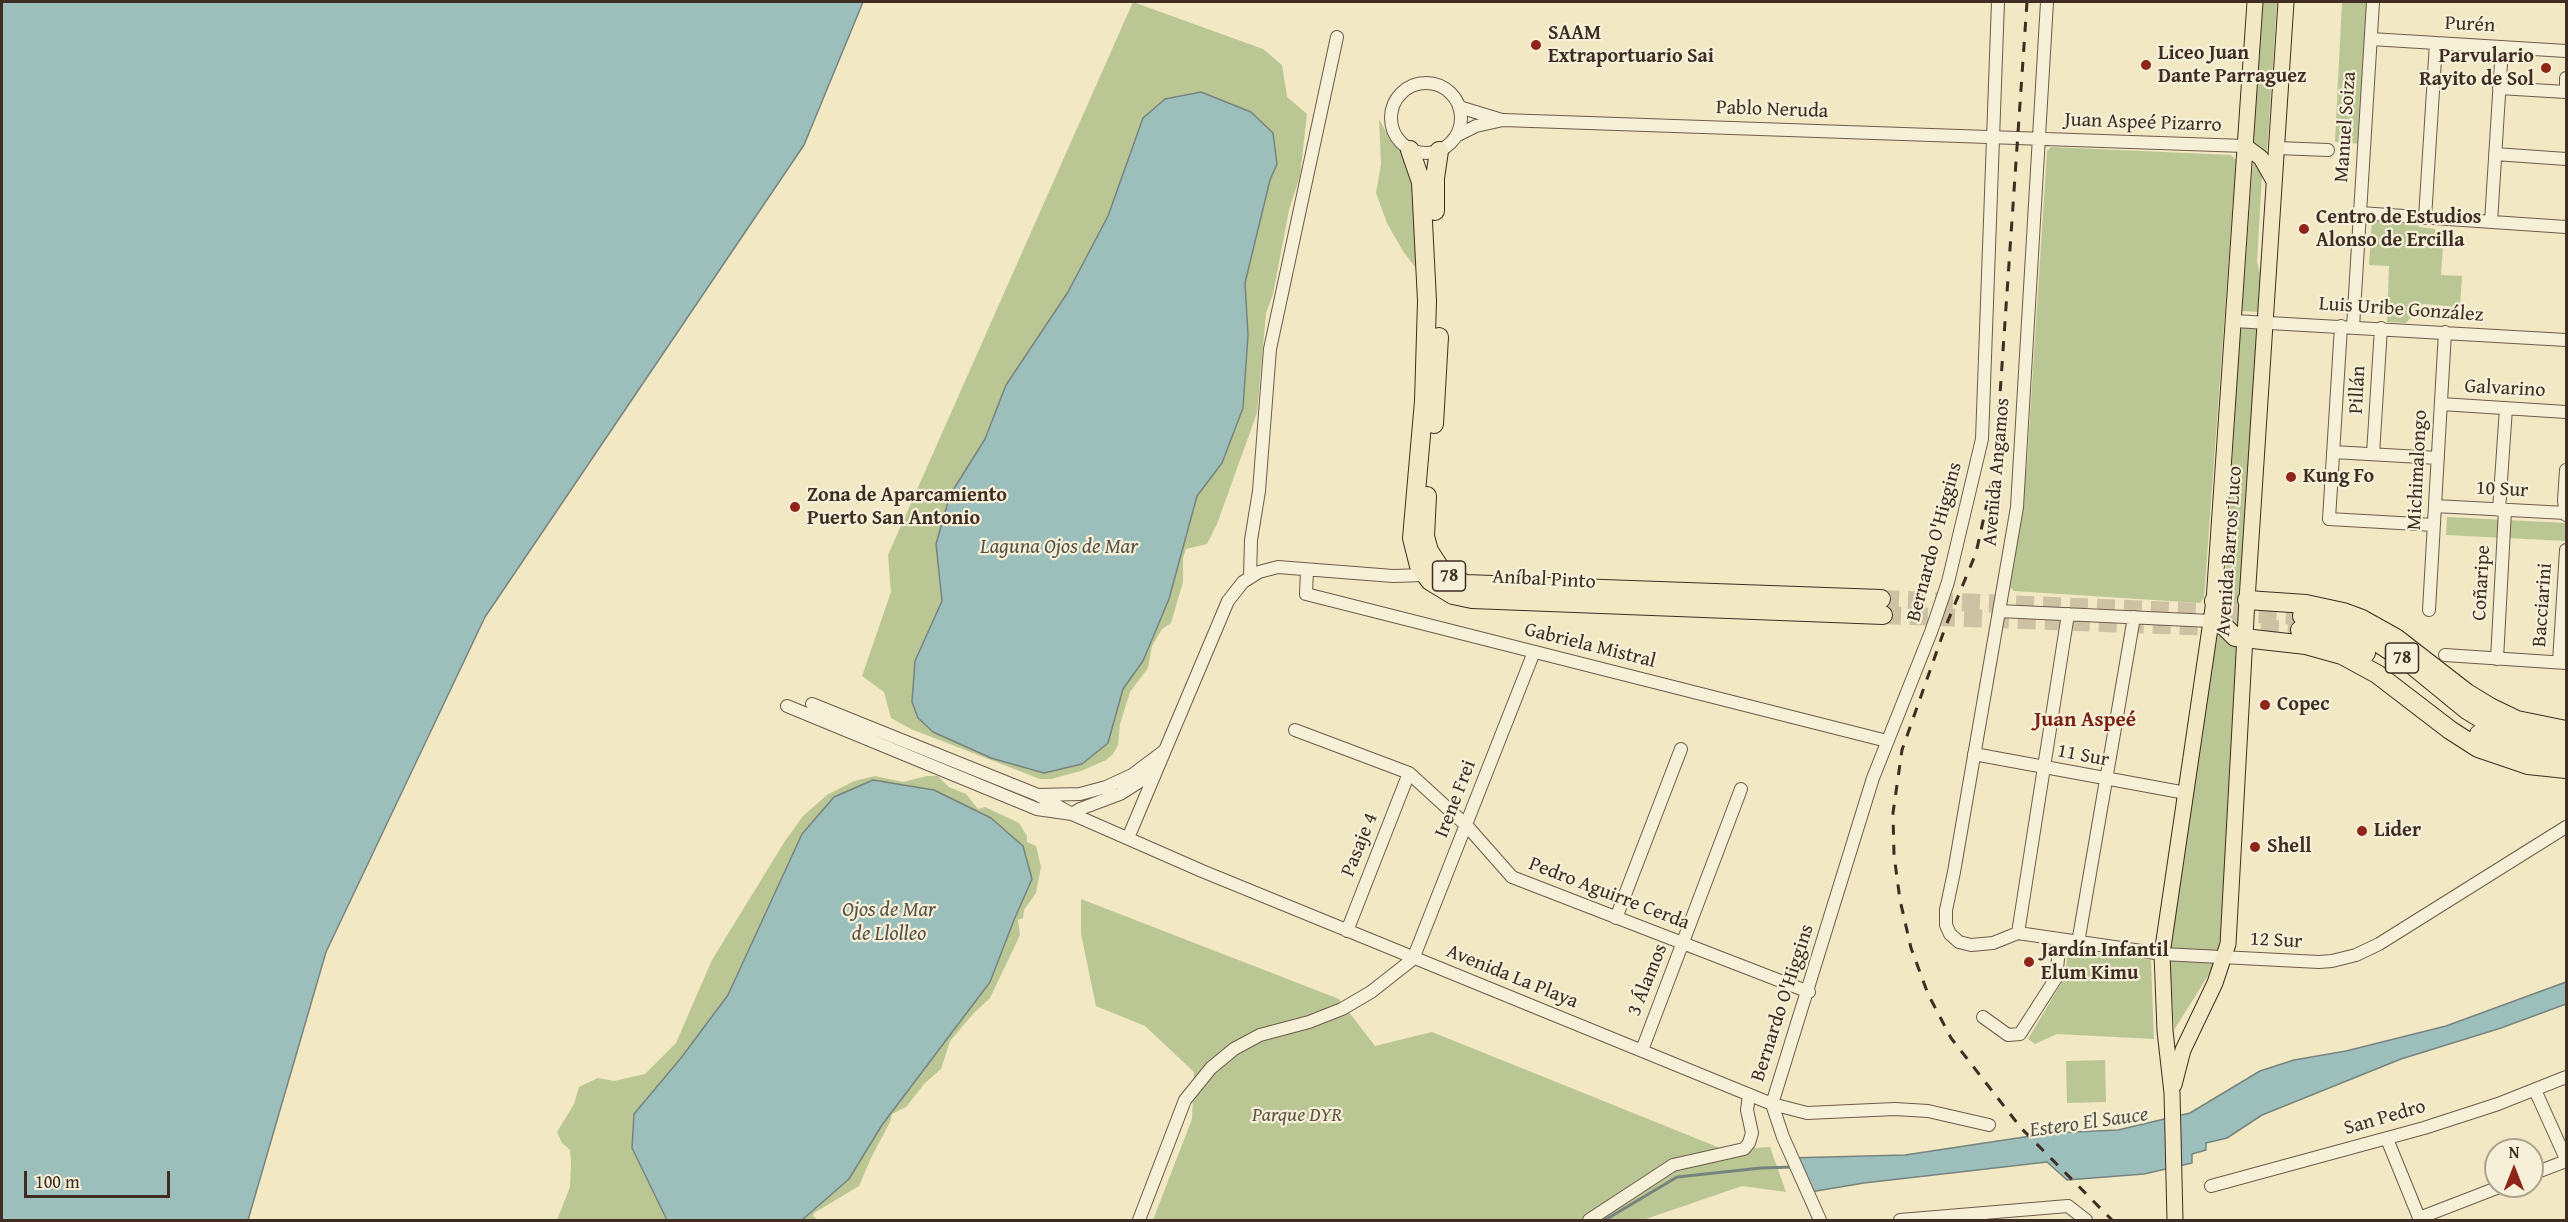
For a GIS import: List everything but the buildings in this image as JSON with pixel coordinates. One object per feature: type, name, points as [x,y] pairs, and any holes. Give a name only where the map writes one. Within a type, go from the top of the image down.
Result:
[{"type":"highway","name":"78","points":[[1410,150],[1421,183],[1427,301],[1424,401],[1411,528],[1416,557],[1433,573]]},
{"type":"highway","name":"Aníbal Pinto","points":[[1439,151],[1434,194],[1439,361],[1425,536],[1432,559],[1433,573],[1444,591],[1472,599],[1882,607]]},
{"type":"highway","points":[[2247,600],[2306,604],[2343,612],[2362,619],[2396,638],[2467,693],[2490,707],[2517,720],[2566,730]]},
{"type":"highway","points":[[2214,601],[2217,615],[2224,628],[2235,637],[2298,643],[2342,655],[2377,674],[2450,730],[2478,748],[2528,765],[2566,769]]},
{"type":"highway","name":"78","points":[[2566,744],[2524,737],[2490,724],[2467,710],[2412,665],[2378,643],[2342,626],[2301,623],[2369,655],[2458,722],[2484,737],[2522,750],[2566,757]]},
{"type":"main road","name":"Avenida Barros Luco","points":[[2175,1221],[2172,1093],[2166,1051],[2162,954],[2214,601],[2255,2]]},
{"type":"main road","name":"Avenida Barros Luco","points":[[2172,1093],[2182,1050],[2215,983],[2228,944],[2247,600],[2286,2]]},
{"type":"main road","points":[[2245,146],[2266,164],[2275,184]]},
{"type":"street","name":"Bernardo O'Higgins","points":[[1772,1104],[1809,992],[1874,778],[1948,582],[1982,439],[1998,2]]},
{"type":"street","name":"Avenida Angamos","points":[[1953,938],[1948,930],[1945,915],[2017,507],[2047,2]]},
{"type":"street","name":"Manuel Soiza","points":[[2373,2],[2360,213],[2333,452],[2329,519],[2434,525]]},
{"type":"street","points":[[1250,577],[1251,540],[1259,491],[1270,349],[1337,37]]},
{"type":"street","name":"Purén","points":[[2371,39],[2566,51]]},
{"type":"street","points":[[2425,218],[2436,43]]},
{"type":"street","points":[[2491,222],[2502,47]]},
{"type":"street","points":[[2499,88],[2566,92],[2566,78]]},
{"type":"street","points":[[1416,84],[1438,85],[1451,94],[1459,107],[1461,122],[1456,136],[1439,151],[1424,153],[1410,150],[1395,135],[1390,122],[1394,102],[1403,91],[1416,84]]},
{"type":"street","name":"Pablo Neruda","points":[[1459,107],[1503,120],[2040,139]]},
{"type":"street","name":"Pablo Neruda","points":[[1456,136],[1476,126],[1503,120]]},
{"type":"street","name":"Juan Aspeé Pizarro","points":[[2040,139],[2245,146]]},
{"type":"street","points":[[2277,148],[2328,150]]},
{"type":"street","points":[[2495,154],[2566,159]]},
{"type":"street","points":[[2360,213],[2566,227]]},
{"type":"street","name":"Luis Uribe González","points":[[2234,321],[2266,321],[2566,340]]},
{"type":"street","name":"Pillán","points":[[2373,454],[2381,328]]},
{"type":"street","name":"Michimalongo","points":[[2428,610],[2445,332]]},
{"type":"street","name":"Galvarino","points":[[2441,404],[2566,412]]},
{"type":"street","name":"Coñaripe","points":[[2498,659],[2506,408]]},
{"type":"street","points":[[2333,452],[2438,458]]},
{"type":"street","points":[[2566,470],[2564,501],[2566,514]]},
{"type":"street","name":"10 Sur","points":[[2435,506],[2566,514]]},
{"type":"street","name":"Bacciarini","points":[[2563,662],[2566,550]]},
{"type":"street","points":[[1128,838],[1228,601],[1237,587],[1250,577],[1278,567],[1393,576],[1433,573]]},
{"type":"street","name":"Gabriela Mistral","points":[[1307,570],[1306,594],[1887,741]]},
{"type":"street","points":[[1999,611],[2211,621]]},
{"type":"street","points":[[2018,933],[2068,614]]},
{"type":"street","points":[[2078,943],[2108,780],[2134,617]]},
{"type":"street","name":"Irene Frei","points":[[1413,959],[1534,652]]},
{"type":"street","points":[[2445,656],[2563,662]]},
{"type":"street","name":"Avenida La Playa","points":[[812,704],[1038,795],[1072,814],[1202,871],[1413,959],[1772,1104],[1807,1113],[1895,1109],[1928,1111],[1989,1125]]},
{"type":"street","points":[[787,706],[1037,809],[1072,814],[1080,808],[1120,794],[1158,769]]},
{"type":"street","name":"Pedro Aguirre Cerda","points":[[1294,730],[1409,773],[1467,826],[1512,877],[1809,992]]},
{"type":"street","points":[[1038,795],[1066,795],[1106,787],[1143,768],[1167,748]]},
{"type":"street","points":[[1616,918],[1681,749]]},
{"type":"street","name":"11 Sur","points":[[1974,754],[2186,794]]},
{"type":"street","name":"Pasaje 4","points":[[1347,931],[1409,773]]},
{"type":"street","name":"3 Álamos","points":[[1642,1050],[1742,789]]},
{"type":"street","name":"12 Sur","points":[[1953,938],[1965,944],[1978,945],[2018,933],[2162,954],[2319,962],[2356,955],[2379,944],[2566,827]]},
{"type":"street","points":[[1983,1017],[2008,1035],[2020,1034],[2056,978],[2060,940]]},
{"type":"street","points":[[1139,1221],[1185,1100],[1211,1068],[1234,1049],[1260,1035],[1310,1022],[1342,1009],[1371,992],[1413,959]]},
{"type":"street","name":"San Pedro","points":[[2211,1186],[2387,1139],[2462,1116],[2566,1077]]},
{"type":"street","points":[[2535,1090],[2566,1160],[2544,1169]]},
{"type":"street","points":[[1589,1221],[1673,1165],[1744,1149],[1749,1143],[1752,1132],[1747,1110],[1749,1095]]},
{"type":"street","points":[[1772,1104],[1783,1137],[1820,1220]]},
{"type":"street","points":[[2387,1139],[2420,1219],[2484,1193]]},
{"type":"street","points":[[1900,1221],[1966,1217],[2068,1206],[2086,1221]]},
{"type":"green space","name":"Laguna Ojos de Mar","points":[[1133,2],[1263,49],[1282,65],[1287,97],[1307,114],[1300,176],[1289,210],[1273,294],[1266,313],[1257,413],[1217,524],[1207,544],[1186,549],[1183,558],[1183,582],[1171,623],[1162,629],[1152,646],[1148,668],[1130,692],[1120,724],[1118,745],[1113,754],[1106,760],[1081,771],[1051,779],[1040,779],[911,729],[891,718],[884,692],[862,676],[891,592],[888,555]]},
{"type":"green space","points":[[2263,2],[2277,2],[2267,152],[2253,151]]},
{"type":"green space","points":[[2342,2],[2369,2],[2361,144],[2335,142]]},
{"type":"green space","points":[[1379,119],[1389,137],[1404,152],[1415,181],[1418,271],[1387,223],[1376,193],[1381,164]]},
{"type":"green space","points":[[2051,147],[2231,155],[2236,160],[2204,598],[2200,603],[2014,591],[2010,587],[2027,463],[2047,151]]},
{"type":"green space","points":[[2253,162],[2262,175],[2257,262],[2261,277],[2259,312],[2242,311]]},
{"type":"green space","points":[[2372,220],[2417,223],[2419,227],[2435,229],[2435,244],[2443,246],[2441,275],[2462,276],[2460,307],[2423,304],[2406,323],[2387,322],[2389,266],[2369,265]]},
{"type":"green space","points":[[2240,327],[2259,329],[2239,632],[2223,616]]},
{"type":"green space","points":[[2447,517],[2566,523],[2566,541],[2446,535]]},
{"type":"green space","points":[[2217,630],[2237,643],[2222,937],[2216,963],[2174,1030],[2169,949]]},
{"type":"green space","name":"Ojos de Mar de Llolleo","points":[[875,776],[903,782],[927,776],[938,776],[949,787],[966,794],[978,809],[985,807],[1019,823],[1027,836],[1027,842],[1036,846],[1041,867],[1036,893],[1024,910],[1023,918],[1018,920],[1020,935],[990,998],[950,1041],[941,1069],[925,1083],[906,1107],[892,1114],[859,1186],[814,1213],[813,1216],[818,1220],[557,1220],[570,1187],[571,1162],[570,1150],[562,1143],[557,1132],[574,1104],[579,1087],[598,1078],[614,1081],[645,1074],[676,1043],[712,960],[785,841],[803,816],[827,795],[854,781]]},
{"type":"green space","name":"Parque DYR","points":[[1081,899],[1339,999],[1375,1046],[1432,1032],[1725,1150],[1770,1147],[1786,1192],[1742,1186],[1643,1220],[1153,1220],[1192,1119],[1194,1072],[1145,1026],[1096,1006],[1081,934]]},
{"type":"green space","points":[[2068,949],[2151,960],[2154,1039],[2057,1034],[2035,1044],[2028,1039],[2065,977]]},
{"type":"green space","points":[[2105,1060],[2106,1102],[2067,1103],[2066,1061]]},
{"type":"water","points":[[2,2],[863,2],[804,145],[485,617],[326,952],[248,1220],[2,1220]]},
{"type":"water","name":"Laguna Ojos de Mar","points":[[1201,92],[1251,112],[1273,133],[1277,164],[1270,180],[1245,283],[1248,335],[1243,408],[1222,463],[1197,496],[1169,599],[1143,661],[1123,689],[1108,743],[1082,764],[1044,773],[991,758],[933,732],[918,718],[912,702],[915,661],[942,601],[936,544],[950,495],[985,439],[1006,385],[1068,292],[1108,216],[1143,118],[1165,99]]},
{"type":"water","name":"Ojos de Mar de Llolleo","points":[[873,780],[934,790],[991,818],[1023,846],[1032,879],[990,982],[882,1125],[849,1179],[802,1220],[667,1220],[632,1148],[634,1114],[681,1058],[728,995],[802,834],[834,797]]},
{"type":"water","points":[[2566,982],[2566,1004],[2501,1028],[2401,1059],[2262,1115],[2227,1138],[2206,1143],[2206,1150],[2192,1154],[2192,1163],[2144,1174],[2067,1180],[2047,1162],[1864,1183],[1804,1193],[1788,1158],[1905,1155],[2051,1133],[2118,1130],[2190,1113],[2260,1071],[2294,1060],[2346,1051],[2446,1026]]},
{"type":"waterway","name":"Estero El Sauce","points":[[1605,1220],[1677,1177],[1793,1167]]},
{"type":"tunnel","points":[[1881,599],[2302,616]]},
{"type":"tunnel","points":[[1883,615],[2300,630]]},
{"type":"railway","points":[[2027,2],[1995,467],[1976,553],[1945,628],[1902,750],[1893,813],[1894,855],[1900,900],[1911,948],[1928,994],[1951,1038],[2021,1128],[2112,1220]]},
{"type":"place","name":"SAAM Extraportuario Sai","points":[[1536,45]]},
{"type":"place","name":"Liceo Juan Dante Parraguez","points":[[2146,65]]},
{"type":"place","name":"Parvulario Rayito de Sol","points":[[2546,68]]},
{"type":"place","name":"Centro de Estudios Alonso de Ercilla","points":[[2304,229]]},
{"type":"place","name":"Kung Fo","points":[[2291,477]]},
{"type":"place","name":"Zona de Aparcamiento Puerto San Antonio","points":[[795,507]]},
{"type":"place","name":"Copec","points":[[2265,705]]},
{"type":"place","name":"Lider","points":[[2362,831]]},
{"type":"place","name":"Shell","points":[[2255,847]]},
{"type":"place","name":"Jardín Infantil Elum Kimu","points":[[2029,962]]},
{"type":"district","name":"Juan Aspeé","points":[[2085,721]]}]
